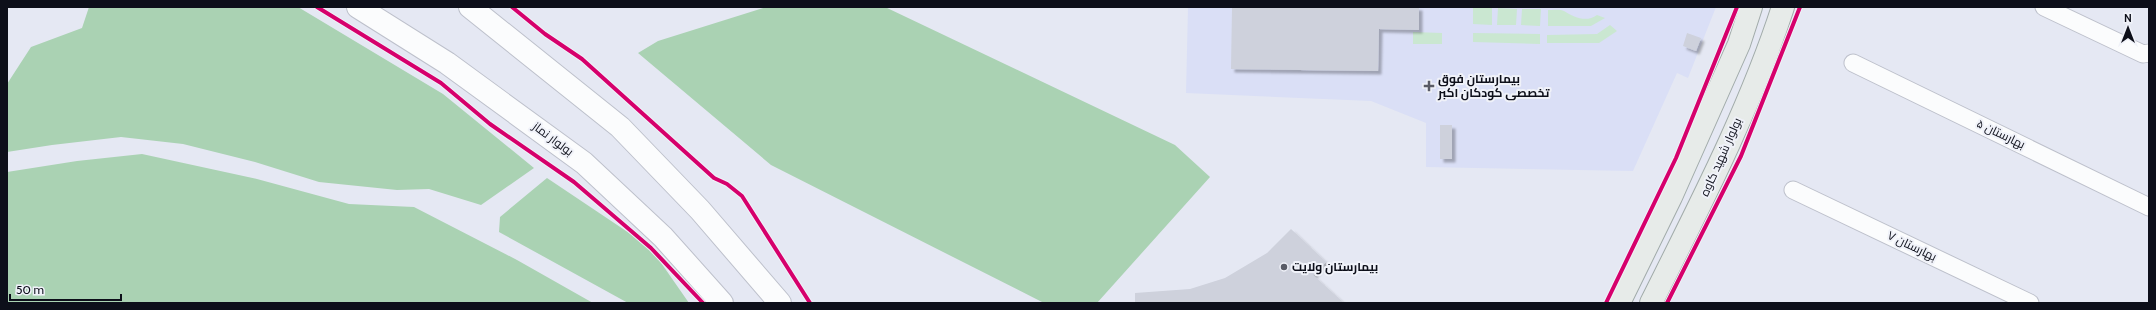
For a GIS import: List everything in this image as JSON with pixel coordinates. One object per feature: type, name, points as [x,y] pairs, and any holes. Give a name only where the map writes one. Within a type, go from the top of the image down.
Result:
[{"type":"main road","name":"بولوار نماز","points":[[358,7],[447,63],[584,163],[663,237],[722,303]]},
{"type":"main road","points":[[470,7],[620,127],[700,210],[780,303]]},
{"type":"main road","points":[[1619,303],[1671,197],[1739,44],[1751,7]]},
{"type":"main road","name":"بولوار شهید کاوه","points":[[1651,303],[1695,214],[1764,62],[1783,7]]},
{"type":"street","points":[[2044,7],[2143,54],[2149,53]]},
{"type":"street","name":"بهارستان ۵","points":[[1854,63],[2149,207]]},
{"type":"street","name":"بهارستان ۷","points":[[1793,190],[2030,303]]},
{"type":"shaded area","name":"بیمارستان فوق تخصصی کودکان اکبر","points":[[1188,7],[1716,7],[1688,78],[1677,73],[1633,171],[1426,167],[1426,123],[1371,101],[1186,93]]},
{"type":"green space","points":[[89,7],[298,7],[443,94],[534,168],[481,205],[429,189],[397,190],[319,182],[255,162],[183,144],[121,137],[7,152],[7,84],[31,47],[82,28]]},
{"type":"green space","points":[[766,7],[885,7],[1175,145],[1210,177],[1097,303],[1044,303],[771,165],[638,53],[658,41]]},
{"type":"green space","points":[[1473,8],[1492,8],[1492,25],[1473,24]]},
{"type":"green space","points":[[1498,8],[1517,9],[1516,25],[1497,25]]},
{"type":"green space","points":[[1522,9],[1541,9],[1540,26],[1521,25]]},
{"type":"green space","points":[[1548,10],[1563,10],[1584,19],[1589,19],[1597,15],[1605,18],[1591,26],[1548,26]]},
{"type":"green space","points":[[1610,25],[1617,31],[1599,43],[1547,43],[1547,35],[1597,34]]},
{"type":"green space","points":[[1413,32],[1442,33],[1442,44],[1413,44]]},
{"type":"green space","points":[[1473,33],[1540,34],[1540,44],[1473,42]]},
{"type":"green space","points":[[142,154],[257,179],[349,204],[414,207],[517,260],[593,303],[7,303],[7,172],[77,161]]},
{"type":"green space","points":[[547,178],[650,247],[689,303],[628,303],[499,232],[500,217]]},
{"type":"building","points":[[1232,7],[1419,7],[1419,30],[1379,29],[1378,71],[1231,69]]},
{"type":"building","points":[[1687,33],[1701,38],[1696,51],[1683,46]]},
{"type":"building","points":[[1440,125],[1452,125],[1452,159],[1440,159]]},
{"type":"building","name":"بیمارستان ولایت","points":[[1291,229],[1326,262],[1313,275],[1344,303],[1135,303],[1135,293],[1190,289],[1225,278],[1267,253]]},
{"type":"cycle path","points":[[317,7],[441,83],[490,124],[574,182],[651,248],[703,303]]},
{"type":"cycle path","points":[[512,7],[545,34],[582,59],[714,178],[727,184],[742,196],[810,303]]},
{"type":"cycle path","points":[[1606,303],[1676,158],[1737,7]]},
{"type":"cycle path","points":[[1667,303],[1741,156],[1800,7]]},
{"type":"place","name":"بیمارستان فوق تخصصی کودکان اکبر","points":[[1429,86]]},
{"type":"place","name":"بیمارستان ولایت","points":[[1284,267]]}]
